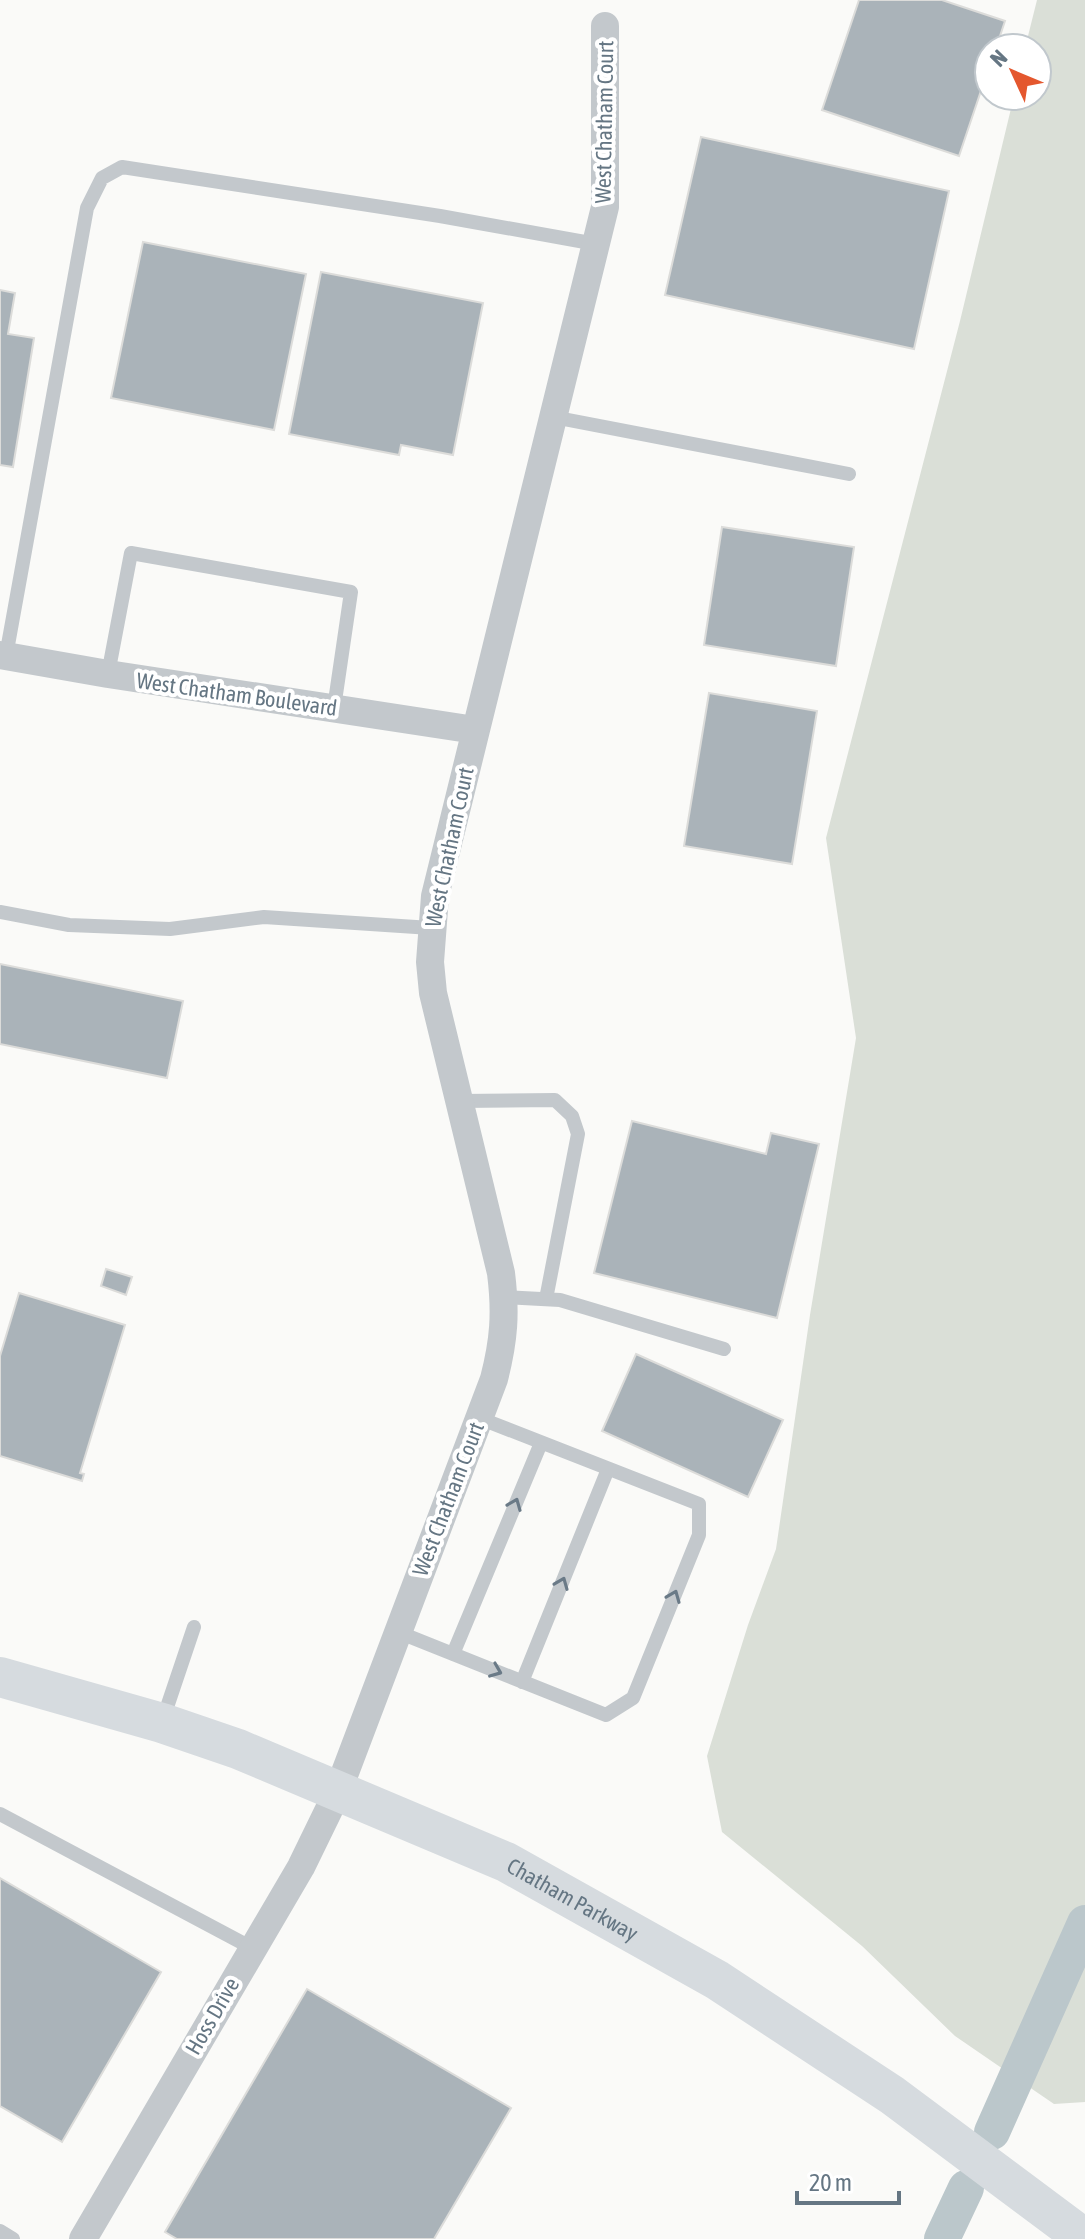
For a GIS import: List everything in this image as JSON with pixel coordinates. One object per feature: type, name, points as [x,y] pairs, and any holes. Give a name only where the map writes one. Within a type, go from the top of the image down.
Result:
[{"type":"main road","name":"Chatham Parkway","points":[[0,1677],[162,1723],[238,1749],[506,1862],[717,1980],[892,2095],[1085,2239]]},
{"type":"street","name":"West Chatham Court","points":[[338,1791],[479,1418],[504,1342],[501,1273],[433,993],[431,928],[435,896],[475,730],[605,207],[605,26]]},
{"type":"street","name":"West Chatham Boulevard","points":[[3,656],[475,730]]},
{"type":"street","name":"Hoss Drive","points":[[83,2239],[301,1867],[338,1791]]},
{"type":"lane","points":[[3,656],[87,208],[102,178],[122,167],[440,216],[596,244]]},
{"type":"lane","points":[[553,417],[849,474]]},
{"type":"lane","points":[[108,674],[131,553],[351,592],[334,708]]},
{"type":"lane","points":[[0,912],[69,925],[170,929],[264,917],[431,928]]},
{"type":"lane","points":[[460,1101],[555,1100],[572,1116],[578,1134],[546,1299]]},
{"type":"lane","points":[[504,1297],[560,1300],[724,1349]]},
{"type":"lane","points":[[398,1632],[606,1715],[633,1698],[699,1535],[699,1504],[479,1418]]},
{"type":"lane","points":[[453,1654],[541,1443]]},
{"type":"lane","points":[[522,1682],[608,1469]]},
{"type":"lane","points":[[162,1723],[194,1627]]},
{"type":"lane","points":[[0,1814],[252,1948]]},
{"type":"lane","points":[[0,2231],[13,2239]]},
{"type":"shaded area","points":[[1037,0],[1085,0],[1085,2102],[1054,2104],[955,2036],[862,1946],[722,1832],[707,1756],[748,1625],[776,1549],[810,1315],[856,1038],[826,838],[960,321],[1010,112],[1053,112],[1053,32],[1029,32]]},
{"type":"building","points":[[859,0],[942,0],[1005,21],[1001,32],[973,32],[974,112],[959,156],[822,110]]},
{"type":"building","points":[[701,137],[949,191],[914,349],[665,295]]},
{"type":"building","points":[[143,242],[306,274],[274,430],[111,398]]},
{"type":"building","points":[[321,272],[483,303],[453,455],[401,445],[399,455],[289,434]]},
{"type":"building","points":[[0,290],[15,293],[8,334],[34,338],[13,467],[0,465]]},
{"type":"building","points":[[722,527],[854,547],[836,666],[704,645]]},
{"type":"building","points":[[709,693],[817,711],[792,864],[684,846]]},
{"type":"building","points":[[0,964],[183,1001],[167,1078],[0,1044]]},
{"type":"building","points":[[632,1121],[766,1154],[771,1133],[819,1144],[777,1318],[594,1273]]},
{"type":"building","points":[[106,1269],[132,1277],[126,1295],[101,1286]]},
{"type":"building","points":[[19,1293],[125,1325],[80,1473],[84,1474],[82,1481],[0,1456],[0,1356]]},
{"type":"building","points":[[636,1354],[783,1420],[748,1497],[602,1431]]},
{"type":"building","points":[[0,1878],[161,1972],[62,2142],[0,2106]]},
{"type":"building","points":[[307,1989],[511,2108],[434,2239],[177,2239],[165,2232]]},
{"type":"waterway","points":[[992,2132],[1085,1923]]},
{"type":"waterway","points":[[942,2239],[966,2188]]}]
